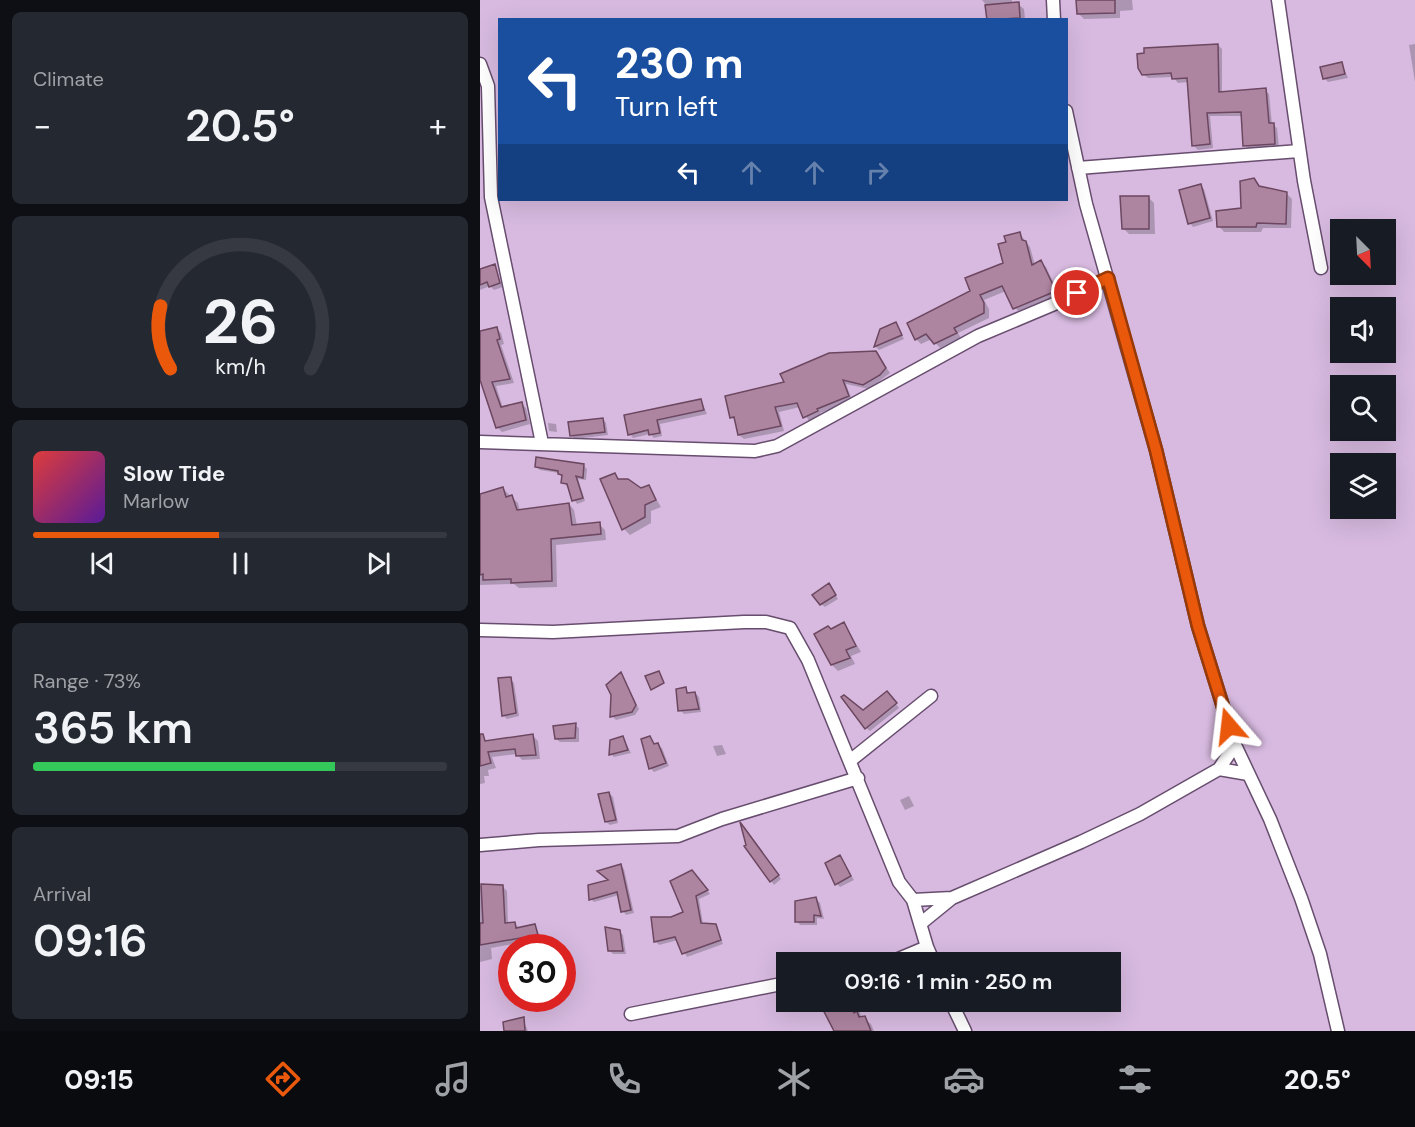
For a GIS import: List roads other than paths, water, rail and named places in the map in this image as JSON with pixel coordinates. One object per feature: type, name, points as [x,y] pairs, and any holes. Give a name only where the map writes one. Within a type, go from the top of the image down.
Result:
[{"type":"street","points":[[1053,0],[1054,18]]},
{"type":"street","points":[[1278,0],[1299,151],[1321,268]]},
{"type":"street","points":[[480,64],[488,86],[491,197],[542,443]]},
{"type":"street","points":[[1068,120],[1078,168],[1156,450],[1198,626],[1234,745],[1270,819],[1301,898],[1320,954],[1338,1031]]},
{"type":"street","points":[[1078,168],[1299,151]]},
{"type":"street","points":[[480,442],[755,451],[777,446],[978,336],[1066,299],[1108,278]]},
{"type":"street","points":[[480,630],[554,632],[744,622],[782,624],[790,628],[798,639],[858,778],[899,882],[913,900],[929,952]]},
{"type":"street","points":[[850,760],[931,696]]},
{"type":"street","points":[[920,924],[952,898],[1082,842],[1140,814],[1219,769],[1234,745]]},
{"type":"street","points":[[1219,769],[1248,774]]},
{"type":"street","points":[[480,844],[678,836],[722,819],[858,778]]},
{"type":"street","points":[[913,900],[952,898]]},
{"type":"street","points":[[915,952],[927,947]]},
{"type":"street","points":[[631,1014],[776,985]]},
{"type":"street","points":[[956,1012],[965,1031]]}]
